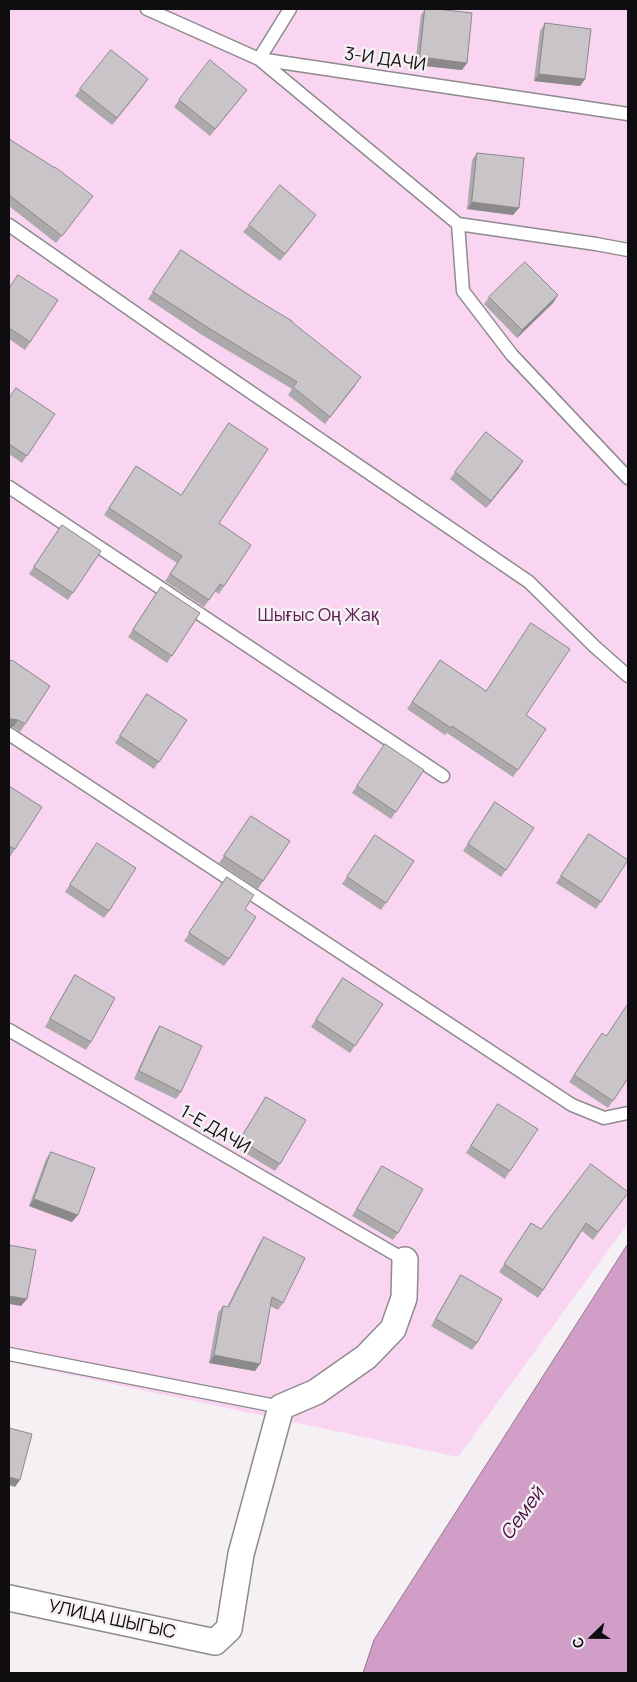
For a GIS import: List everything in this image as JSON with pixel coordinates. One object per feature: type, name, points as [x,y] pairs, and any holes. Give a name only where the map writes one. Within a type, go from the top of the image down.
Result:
[{"type":"street","points":[[281,1407],[316,1392],[366,1357],[393,1329],[404,1298],[404,1260]]},
{"type":"street","name":"УЛИЦА ШЫГЫС","points":[[9,1598],[215,1642],[229,1629],[241,1554],[281,1407]]},
{"type":"lane","name":"3-И ДАЧИ","points":[[147,9],[258,59],[628,114]]},
{"type":"lane","points":[[290,9],[258,59],[458,224],[628,250]]},
{"type":"lane","points":[[458,224],[463,291],[512,355],[628,478]]},
{"type":"lane","points":[[9,225],[529,582],[594,646],[628,676]]},
{"type":"lane","points":[[9,487],[444,776]]},
{"type":"lane","points":[[9,734],[572,1105],[604,1118],[628,1113]]},
{"type":"lane","name":"1-Е ДАЧИ","points":[[9,1030],[404,1260]]},
{"type":"lane","points":[[9,1354],[281,1407]]},
{"type":"green space","name":"Шығыс Оң Жақ","points":[[9,9],[628,9],[628,1223],[458,1457],[9,1362]]},
{"type":"water","name":"Семей","points":[[628,1244],[628,1673],[363,1673],[374,1640]]},
{"type":"building","points":[[425,9],[472,13],[467,63],[420,57]]},
{"type":"building","points":[[545,23],[591,29],[585,79],[539,74]]},
{"type":"building","points":[[111,50],[148,79],[117,118],[80,89]]},
{"type":"building","points":[[210,60],[247,90],[215,129],[179,100]]},
{"type":"building","points":[[9,139],[55,167],[93,196],[62,236],[9,195]]},
{"type":"building","points":[[477,153],[524,158],[519,208],[472,202]]},
{"type":"building","points":[[280,185],[316,215],[285,254],[249,225]]},
{"type":"building","points":[[181,250],[292,321],[361,377],[330,417],[293,387],[297,382],[153,292]]},
{"type":"building","points":[[525,262],[558,295],[522,330],[489,297]]},
{"type":"building","points":[[18,275],[58,300],[30,342],[9,328],[9,289]]},
{"type":"building","points":[[16,388],[55,414],[27,456],[9,444],[9,399]]},
{"type":"building","points":[[229,423],[268,449],[219,523],[251,545],[224,586],[220,584],[209,600],[170,574],[182,556],[109,508],[136,466],[181,495]]},
{"type":"building","points":[[486,432],[523,461],[491,501],[455,472]]},
{"type":"building","points":[[62,525],[101,551],[73,593],[34,567]]},
{"type":"building","points":[[161,587],[200,613],[172,656],[133,630]]},
{"type":"building","points":[[531,623],[570,649],[526,715],[546,729],[518,770],[412,702],[440,660],[486,691]]},
{"type":"building","points":[[9,660],[12,660],[50,686],[25,724],[9,718]]},
{"type":"building","points":[[147,694],[187,720],[159,762],[120,736]]},
{"type":"building","points":[[385,744],[424,770],[396,812],[357,786]]},
{"type":"building","points":[[9,786],[42,807],[15,849],[9,846]]},
{"type":"building","points":[[495,802],[534,828],[506,870],[468,844]]},
{"type":"building","points":[[251,816],[290,841],[263,881],[224,856]]},
{"type":"building","points":[[589,834],[628,860],[601,902],[561,876]]},
{"type":"building","points":[[375,835],[414,861],[386,903],[347,877]]},
{"type":"building","points":[[97,843],[136,868],[109,911],[70,885]]},
{"type":"building","points":[[227,877],[254,895],[245,909],[256,917],[229,959],[189,933]]},
{"type":"building","points":[[75,975],[115,998],[91,1042],[50,1019]]},
{"type":"building","points":[[343,978],[383,1004],[355,1046],[316,1020]]},
{"type":"building","points":[[628,1004],[628,1078],[613,1101],[574,1075],[602,1033],[606,1036]]},
{"type":"building","points":[[160,1026],[202,1046],[181,1092],[139,1071]]},
{"type":"building","points":[[266,1097],[306,1120],[280,1164],[240,1140]]},
{"type":"building","points":[[498,1104],[538,1129],[510,1171],[471,1146]]},
{"type":"building","points":[[51,1152],[95,1168],[78,1215],[34,1199]]},
{"type":"building","points":[[591,1164],[628,1193],[598,1232],[586,1223],[543,1290],[504,1264],[531,1223],[541,1229]]},
{"type":"building","points":[[382,1166],[423,1189],[398,1233],[357,1209]]},
{"type":"building","points":[[264,1237],[305,1258],[283,1303],[272,1297],[260,1364],[214,1355],[223,1306],[228,1307]]},
{"type":"building","points":[[9,1245],[36,1250],[27,1299],[9,1296]]},
{"type":"building","points":[[461,1275],[502,1299],[477,1343],[436,1319]]},
{"type":"building","points":[[9,1428],[32,1434],[20,1480],[9,1477]]}]
